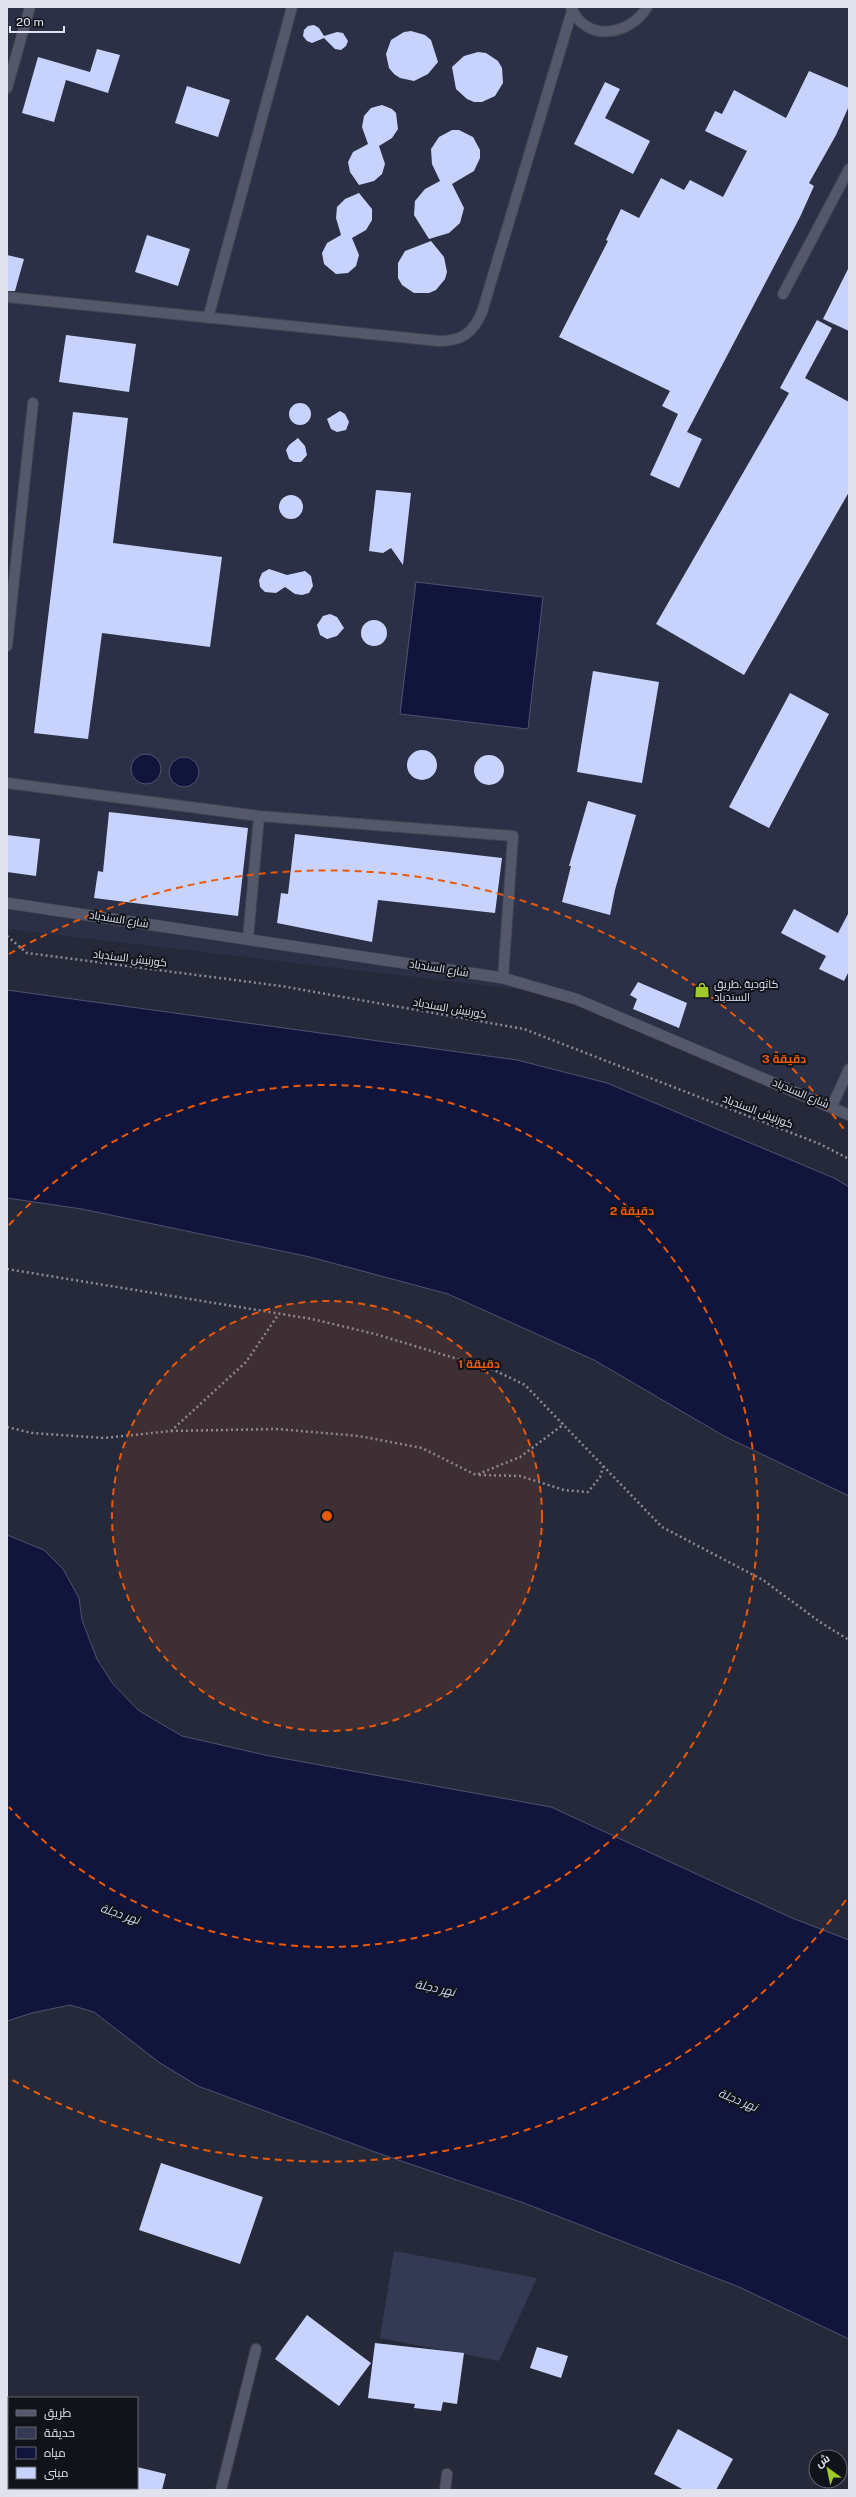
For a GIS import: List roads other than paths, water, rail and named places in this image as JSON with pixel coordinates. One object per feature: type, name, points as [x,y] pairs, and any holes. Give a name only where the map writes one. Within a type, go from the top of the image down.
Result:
[{"type":"street","name":"شارع السندباد","points":[[7,903],[503,978],[576,1000],[832,1106],[849,1115]]},
{"type":"lane","points":[[7,88],[30,7]]},
{"type":"lane","points":[[208,318],[292,7]]},
{"type":"lane","points":[[571,9],[582,23],[596,30],[612,32],[628,28],[641,18],[647,7]]},
{"type":"lane","points":[[7,297],[439,341],[454,341],[466,335],[476,325],[482,312],[571,9]]},
{"type":"lane","points":[[782,294],[849,169]]},
{"type":"lane","points":[[7,646],[33,403]]},
{"type":"lane","points":[[7,783],[259,816],[513,836],[503,978]]},
{"type":"lane","points":[[248,939],[259,816]]},
{"type":"lane","points":[[832,1106],[849,1069]]},
{"type":"lane","points":[[221,2490],[256,2349]]},
{"type":"lane","points":[[445,2490],[447,2474]]},
{"type":"water","points":[[416,582],[543,597],[528,729],[400,714]]},
{"type":"water","points":[[146,754],[157,758],[161,769],[157,780],[146,784],[135,780],[131,769],[135,758]]},
{"type":"water","points":[[184,757],[195,761],[199,772],[195,783],[184,787],[173,783],[169,772],[173,761]]},
{"type":"water","points":[[7,990],[517,1060],[607,1083],[834,1178],[849,1187],[849,1496],[724,1436],[594,1360],[448,1294],[310,1257],[82,1209],[7,1198]]},
{"type":"water","name":"نهر دجلة","points":[[7,1535],[44,1550],[63,1569],[79,1598],[82,1620],[97,1659],[113,1684],[138,1710],[182,1736],[265,1755],[551,1807],[792,1918],[849,1940],[849,2339],[739,2287],[524,2203],[375,2152],[198,2086],[160,2063],[94,2012],[70,2005],[32,2013],[7,2021]]},
{"type":"place","name":"كاثودية .طريق السندباد","points":[[702,990]]}]
